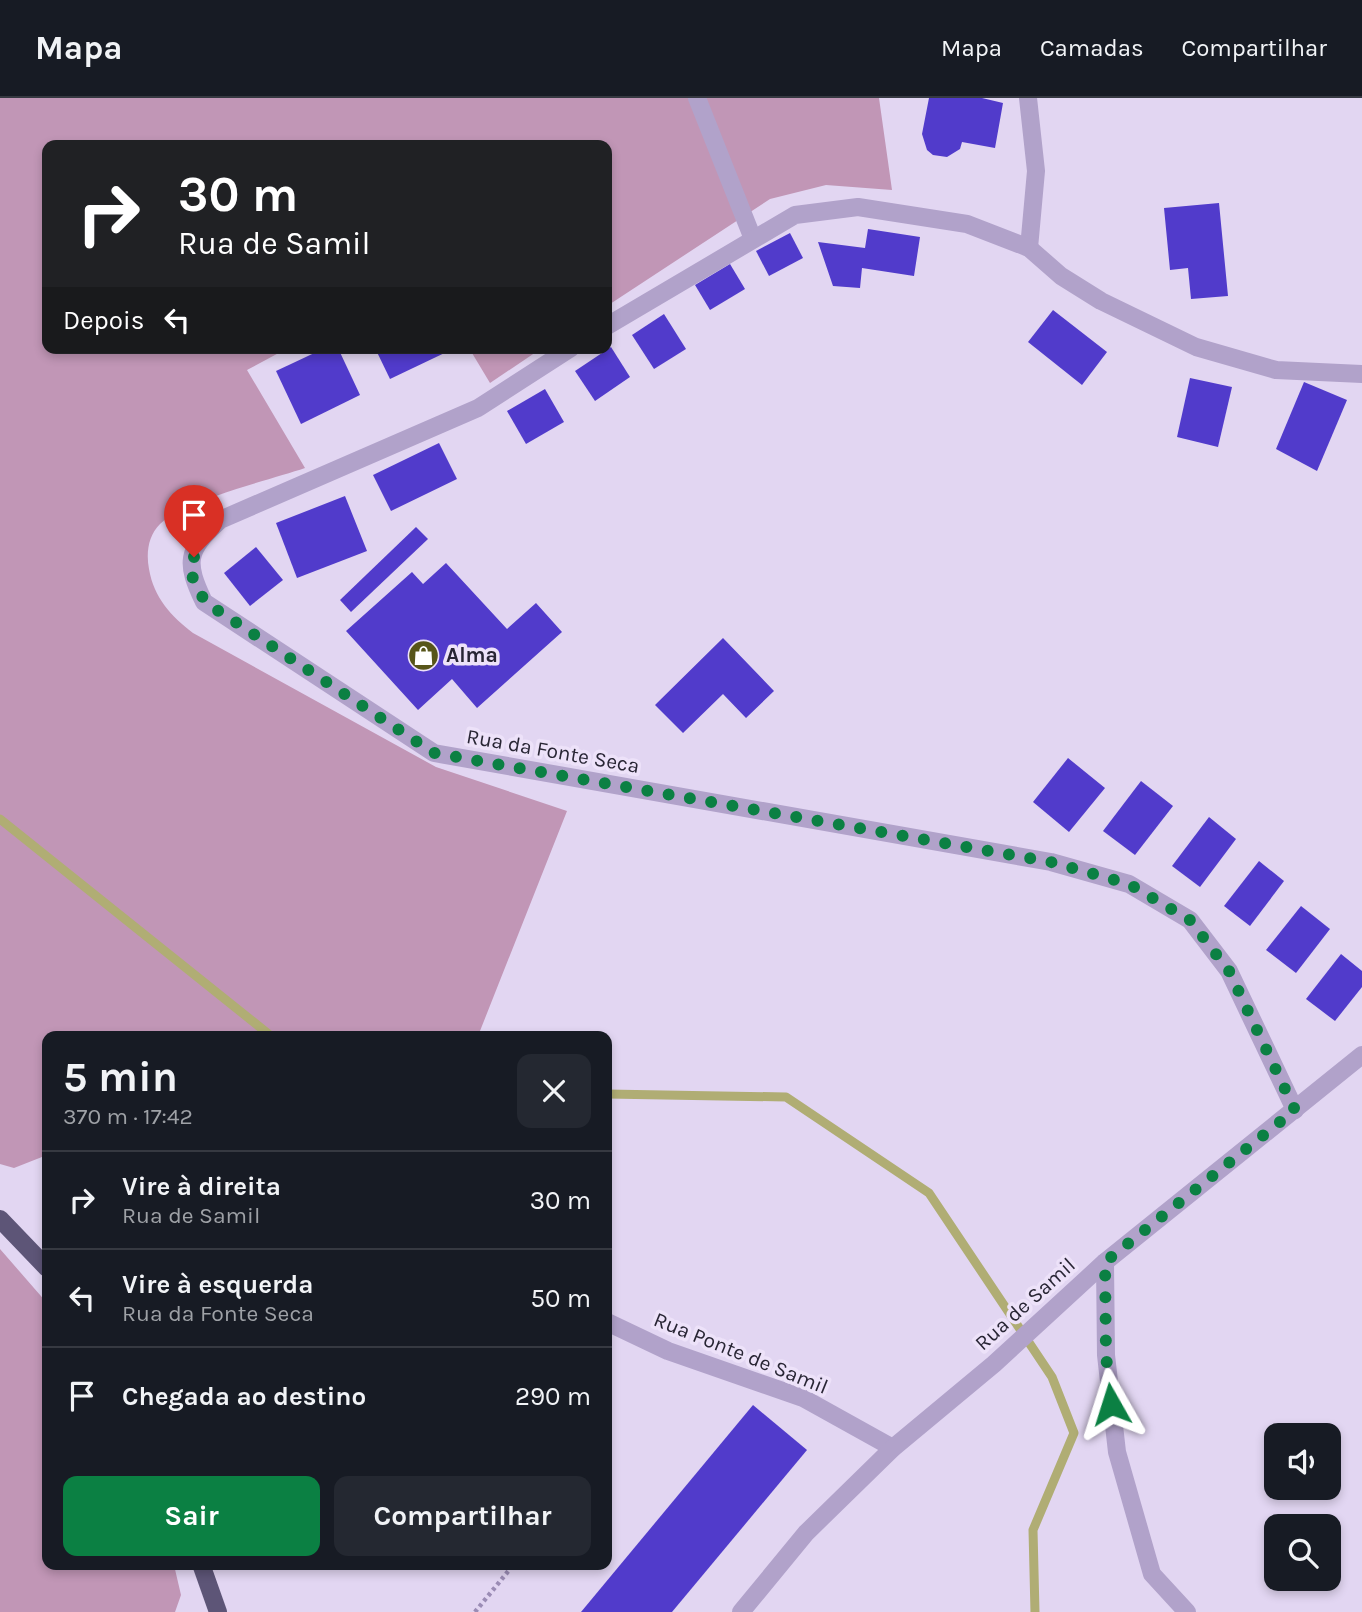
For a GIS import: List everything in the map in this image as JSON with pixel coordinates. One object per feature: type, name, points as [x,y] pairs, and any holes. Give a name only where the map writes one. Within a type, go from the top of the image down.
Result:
[{"type":"main road","points":[[0,1219],[42,1263]]},
{"type":"main road","points":[[203,1570],[218,1612]]},
{"type":"street","points":[[697,98],[753,239]]},
{"type":"street","points":[[1028,98],[1036,171],[1029,248]]},
{"type":"street","points":[[612,323],[795,215],[858,207],[967,224],[1029,248],[1061,275],[1101,301],[1196,346],[1276,370],[1362,374]]},
{"type":"street","name":"Rua da Fonte Seca","points":[[562,354],[478,408],[220,520],[197,541],[190,572],[205,602],[434,753],[1051,862],[1129,884],[1190,920],[1229,971],[1295,1110]]},
{"type":"street","name":"Rua de Samil","points":[[741,1612],[806,1533],[893,1448],[994,1364],[1105,1262],[1362,1055]]},
{"type":"street","points":[[1105,1262],[1106,1355],[1117,1452],[1152,1574],[1187,1612]]},
{"type":"street","name":"Rua Ponte de Samil","points":[[612,1324],[668,1351],[803,1398],[893,1448]]},
{"type":"path","points":[[475,1612],[509,1570]]},
{"type":"shaded area","points":[[0,98],[879,98],[892,190],[826,185],[770,199],[612,303],[612,140],[42,140],[42,354],[277,354],[247,370],[305,468],[208,499],[172,515],[160,524],[150,539],[148,557],[151,579],[165,606],[193,633],[436,767],[567,811],[480,1031],[42,1031],[42,1157],[14,1168],[0,1164]]},
{"type":"shaded area","points":[[473,354],[533,354],[490,383]]},
{"type":"shaded area","points":[[0,1249],[42,1297],[42,1570],[175,1570],[181,1595],[175,1612],[0,1612]]},
{"type":"building","points":[[929,98],[982,98],[1003,103],[995,148],[962,142],[960,149],[947,157],[933,155],[927,150],[922,134]]},
{"type":"building","points":[[1219,203],[1228,296],[1191,299],[1188,268],[1170,270],[1164,208]]},
{"type":"building","points":[[868,229],[920,237],[914,276],[862,268],[860,288],[833,286],[818,242],[865,248]]},
{"type":"building","points":[[790,233],[803,258],[769,276],[756,251]]},
{"type":"building","points":[[730,264],[745,289],[710,310],[695,285]]},
{"type":"building","points":[[1053,310],[1107,352],[1082,385],[1028,342]]},
{"type":"building","points":[[664,314],[686,349],[654,369],[632,335]]},
{"type":"building","points":[[612,349],[630,377],[595,401],[575,371],[600,354],[612,354]]},
{"type":"building","points":[[312,354],[341,354],[360,395],[301,424],[276,371]]},
{"type":"building","points":[[378,354],[442,354],[390,379]]},
{"type":"building","points":[[1190,378],[1232,387],[1218,447],[1177,437]]},
{"type":"building","points":[[1304,382],[1347,400],[1317,471],[1276,449]]},
{"type":"building","points":[[545,389],[564,422],[526,444],[507,411]]},
{"type":"building","points":[[439,443],[457,479],[391,511],[373,475]]},
{"type":"building","points":[[345,496],[367,551],[297,578],[276,523]]},
{"type":"building","points":[[416,527],[428,539],[351,612],[340,600]]},
{"type":"building","points":[[256,547],[283,580],[250,606],[224,573]]},
{"type":"building","name":"Alma","points":[[446,563],[507,629],[536,603],[562,632],[477,708],[452,679],[418,710],[346,631],[412,572],[423,584]]},
{"type":"building","points":[[723,638],[774,691],[746,718],[723,694],[683,733],[655,705]]},
{"type":"building","points":[[1068,758],[1105,788],[1069,832],[1033,802]]},
{"type":"building","points":[[1141,781],[1173,806],[1135,855],[1103,831]]},
{"type":"building","points":[[1209,817],[1236,839],[1200,887],[1172,866]]},
{"type":"building","points":[[1259,861],[1284,881],[1250,926],[1224,906]]},
{"type":"building","points":[[1301,906],[1330,929],[1296,973],[1266,950]]},
{"type":"building","points":[[1341,954],[1362,971],[1362,987],[1335,1021],[1306,999]]},
{"type":"building","points":[[753,1405],[807,1450],[672,1612],[581,1612]]},
{"type":"waterway","points":[[0,819],[265,1031]]},
{"type":"waterway","points":[[612,1094],[786,1097],[929,1193],[1052,1377],[1074,1433],[1033,1530],[1035,1612]]},
{"type":"place","name":"Alma","points":[[423,655]]},
{"type":"route","points":[[194,557],[190,572],[205,602],[434,753],[1051,862],[1129,884],[1190,920],[1229,971],[1295,1110],[1105,1262],[1106,1355],[1111,1404]]}]
